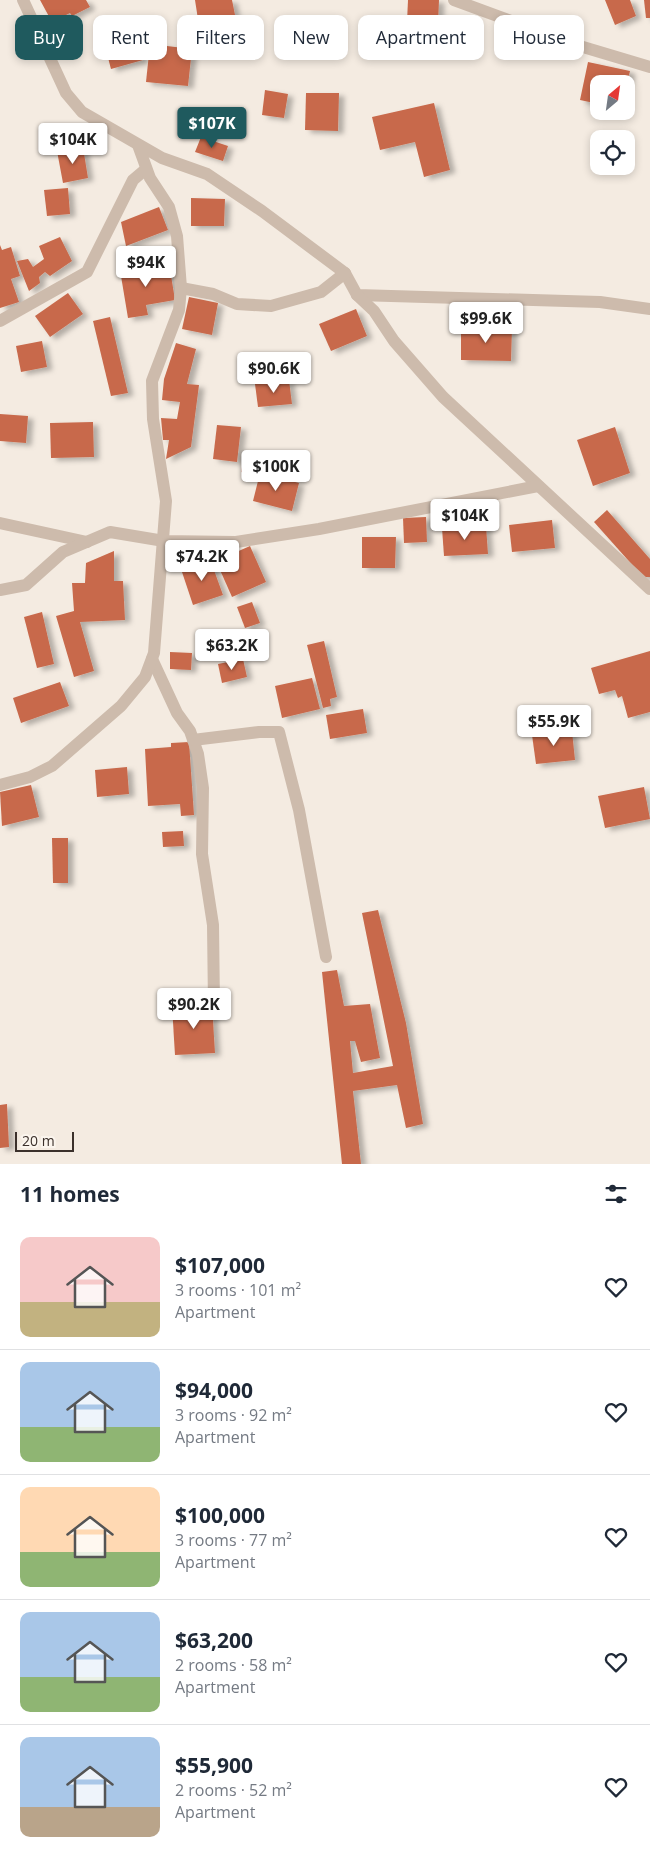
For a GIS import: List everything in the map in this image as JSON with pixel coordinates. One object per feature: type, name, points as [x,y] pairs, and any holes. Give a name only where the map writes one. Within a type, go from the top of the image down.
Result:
[{"type":"street","points":[[23,0],[66,93],[82,112],[162,158],[207,174],[262,211],[345,273],[357,295],[374,311],[394,341],[443,397],[650,589]]},
{"type":"street","points":[[454,0],[573,44],[650,67]]},
{"type":"street","points":[[0,785],[30,777],[52,766],[121,706],[145,677],[152,659],[164,541],[166,501],[153,418],[152,382],[179,310],[181,288],[177,236],[169,207],[150,178],[138,145]]},
{"type":"street","points":[[0,321],[86,272],[134,180],[146,169]]},
{"type":"street","points":[[181,288],[214,294],[237,304],[272,306],[321,292],[345,273]]},
{"type":"street","points":[[357,295],[590,302],[650,309]]},
{"type":"street","points":[[0,590],[26,585],[62,552],[110,532],[164,541],[245,540],[319,529],[538,486]]},
{"type":"street","points":[[0,523],[87,542]]},
{"type":"street","points":[[152,659],[177,712],[193,740],[198,754],[203,788],[202,854],[213,926],[214,1006]]},
{"type":"street","points":[[193,740],[259,732],[279,732],[299,810],[326,957]]},
{"type":"building","points":[[40,0],[86,0],[90,7],[74,15],[70,13],[66,15],[48,15]]},
{"type":"building","points":[[195,0],[232,0],[235,15],[197,15]]},
{"type":"building","points":[[408,0],[439,0],[438,15],[407,15]]},
{"type":"building","points":[[605,0],[630,0],[636,16],[615,25]]},
{"type":"building","points":[[644,0],[650,0],[650,18],[646,18]]},
{"type":"building","points":[[167,46],[177,47],[177,60],[191,60],[188,86],[146,82],[148,60],[167,60]]},
{"type":"building","points":[[109,60],[143,60],[111,69]]},
{"type":"building","points":[[588,62],[630,71],[629,75],[590,75],[590,102],[580,100]]},
{"type":"building","points":[[265,90],[288,94],[284,118],[262,115]]},
{"type":"building","points":[[306,93],[339,93],[338,131],[305,130]]},
{"type":"building","points":[[434,103],[450,170],[424,177],[415,142],[380,150],[372,117]]},
{"type":"building","points":[[201,137],[228,146],[223,161],[195,152]]},
{"type":"building","points":[[83,147],[88,178],[63,183],[57,151]]},
{"type":"building","points":[[68,188],[70,214],[47,216],[44,190]]},
{"type":"building","points":[[191,198],[225,199],[224,226],[191,226]]},
{"type":"building","points":[[159,207],[168,230],[126,246],[121,222]]},
{"type":"building","points":[[60,237],[72,261],[50,276],[45,272],[39,277],[40,283],[29,291],[17,261],[28,259],[33,267],[44,259],[39,246]]},
{"type":"building","points":[[0,245],[2,250],[11,247],[20,276],[11,279],[19,302],[0,308]]},
{"type":"building","points":[[169,263],[175,300],[146,305],[148,315],[128,318],[120,270]]},
{"type":"building","points":[[68,293],[83,314],[50,337],[35,316]]},
{"type":"building","points":[[189,297],[218,303],[212,335],[182,329]]},
{"type":"building","points":[[356,309],[367,336],[331,351],[319,324]]},
{"type":"building","points":[[110,317],[128,393],[111,396],[93,321]]},
{"type":"building","points":[[461,327],[512,328],[511,361],[461,360]]},
{"type":"building","points":[[42,341],[47,367],[21,372],[16,346]]},
{"type":"building","points":[[176,343],[196,349],[187,384],[199,385],[191,447],[166,459],[169,440],[163,440],[161,418],[177,419],[180,402],[162,400],[164,379]]},
{"type":"building","points":[[289,380],[292,404],[258,407],[255,384]]},
{"type":"building","points":[[0,414],[28,416],[26,443],[0,441]]},
{"type":"building","points":[[93,422],[94,457],[51,458],[50,423]]},
{"type":"building","points":[[217,425],[241,427],[237,462],[213,459]]},
{"type":"building","points":[[615,427],[630,473],[593,486],[577,440]]},
{"type":"building","points":[[244,456],[261,460],[257,476],[241,472]]},
{"type":"building","points":[[260,473],[299,483],[292,511],[253,501]]},
{"type":"building","points":[[607,510],[650,559],[650,577],[643,577],[594,522]]},
{"type":"building","points":[[426,517],[427,542],[404,543],[403,518]]},
{"type":"building","points":[[552,520],[555,548],[512,552],[509,525]]},
{"type":"building","points":[[486,526],[488,554],[444,556],[442,528]]},
{"type":"building","points":[[362,537],[396,537],[395,568],[362,568]]},
{"type":"building","points":[[250,546],[266,582],[232,597],[216,561]]},
{"type":"building","points":[[114,551],[114,581],[123,581],[125,620],[80,622],[94,671],[74,677],[56,616],[74,611],[72,583],[85,583],[86,563]]},
{"type":"building","points":[[210,559],[223,595],[193,605],[181,569]]},
{"type":"building","points":[[252,602],[260,623],[245,628],[237,607]]},
{"type":"building","points":[[42,612],[54,664],[37,668],[24,617]]},
{"type":"building","points":[[324,641],[337,697],[330,699],[331,706],[323,708],[307,645]]},
{"type":"building","points":[[650,651],[650,712],[628,718],[622,696],[618,698],[615,690],[599,694],[591,668]]},
{"type":"building","points":[[170,652],[192,653],[191,670],[170,669]]},
{"type":"building","points":[[243,659],[247,677],[222,683],[218,664]]},
{"type":"building","points":[[312,678],[320,709],[282,718],[275,686]]},
{"type":"building","points":[[60,682],[69,706],[21,723],[13,698]]},
{"type":"building","points":[[363,709],[367,733],[330,739],[326,715]]},
{"type":"building","points":[[572,731],[575,760],[536,764],[532,735]]},
{"type":"building","points":[[189,742],[194,815],[181,816],[180,804],[148,806],[145,749],[171,747],[171,743]]},
{"type":"building","points":[[127,767],[129,794],[97,797],[95,770]]},
{"type":"building","points":[[31,785],[39,817],[2,826],[0,792]]},
{"type":"building","points":[[644,787],[650,819],[605,828],[598,796]]},
{"type":"building","points":[[183,831],[184,846],[163,847],[162,832]]},
{"type":"building","points":[[52,838],[68,838],[68,883],[53,883]]},
{"type":"building","points":[[378,910],[406,1023],[423,1124],[406,1128],[397,1085],[353,1091],[361,1164],[342,1164],[322,972],[337,970],[344,1006],[370,1004],[380,1058],[361,1062],[355,1041],[350,1041],[353,1073],[393,1066],[362,913]]},
{"type":"building","points":[[212,1004],[215,1053],[175,1055],[172,1006]]},
{"type":"building","points":[[7,1104],[9,1147],[0,1148],[0,1105]]}]
